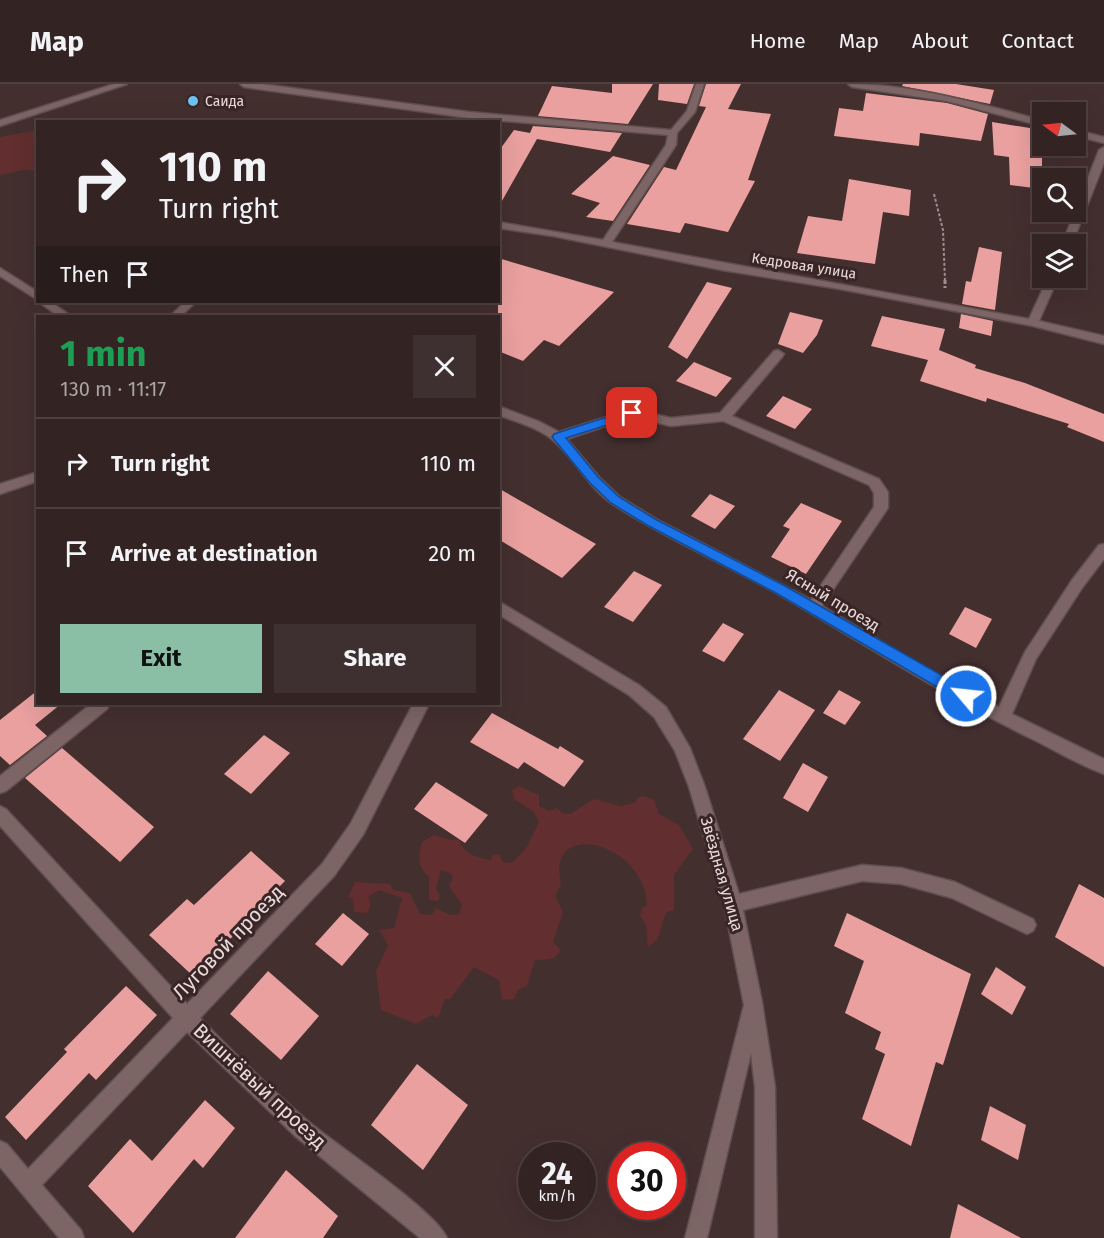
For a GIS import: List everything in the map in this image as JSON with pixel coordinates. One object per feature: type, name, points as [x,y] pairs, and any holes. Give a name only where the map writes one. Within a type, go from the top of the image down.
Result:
[{"type":"street","points":[[0,123],[123,84]]},
{"type":"street","points":[[244,84],[469,115],[673,133]]},
{"type":"street","points":[[267,87],[278,84]]},
{"type":"street","points":[[605,244],[671,145],[673,133],[691,112],[700,84]]},
{"type":"street","points":[[852,84],[947,98],[1032,120]]},
{"type":"street","points":[[1086,136],[1104,140]]},
{"type":"street","points":[[1072,234],[1093,194],[1104,150]]},
{"type":"street","name":"Кедровая улица","points":[[500,225],[945,306],[1104,340]]},
{"type":"street","points":[[0,271],[36,296]]},
{"type":"street","points":[[1033,323],[1049,288]]},
{"type":"street","points":[[46,303],[64,315]]},
{"type":"street","points":[[176,315],[190,303]]},
{"type":"street","points":[[724,417],[778,354]]},
{"type":"street","name":"Ясный проезд","points":[[500,411],[536,425],[558,437],[594,480],[615,500],[651,522],[781,589],[812,609],[1003,717],[1104,766]]},
{"type":"street","points":[[558,437],[632,413],[671,423],[724,417],[874,482],[881,492],[881,508],[812,609]]},
{"type":"street","points":[[0,489],[36,477]]},
{"type":"street","points":[[1003,717],[1030,656],[1077,584],[1104,549]]},
{"type":"street","name":"Звёздная улица","points":[[500,611],[634,690],[660,712],[682,748],[697,787],[733,904],[753,1002],[765,1087],[766,1238]]},
{"type":"street","points":[[0,786],[101,705]]},
{"type":"street","name":"Луговой проезд","points":[[28,1184],[327,870],[357,829],[420,705]]},
{"type":"street","name":"Вишнёвый проезд","points":[[0,814],[186,1017],[302,1129],[417,1220],[436,1238]]},
{"type":"street","points":[[733,904],[862,873],[901,876],[955,890],[1027,925]]},
{"type":"street","points":[[696,1238],[753,1002]]},
{"type":"street","points":[[0,1151],[73,1238]]},
{"type":"path","points":[[934,194],[946,251],[945,306]]},
{"type":"shaded area","points":[[36,130],[36,171],[23,170],[0,175],[0,137]]},
{"type":"shaded area","points":[[519,786],[539,795],[539,806],[549,811],[557,808],[562,813],[570,814],[594,799],[621,806],[635,803],[638,797],[644,796],[654,800],[659,814],[679,825],[693,849],[674,875],[674,910],[666,913],[657,940],[648,947],[646,926],[640,915],[642,908],[647,905],[642,883],[630,866],[615,853],[597,846],[581,845],[567,850],[560,863],[561,884],[555,896],[563,912],[553,942],[560,949],[553,958],[535,960],[527,986],[518,990],[514,999],[502,1000],[499,980],[474,967],[450,999],[445,999],[438,1018],[432,1015],[416,1024],[381,1010],[376,971],[388,945],[379,930],[394,928],[402,898],[379,890],[368,897],[371,906],[367,913],[354,912],[353,899],[348,897],[355,882],[390,884],[393,890],[410,893],[420,914],[432,915],[436,908],[450,915],[459,914],[462,905],[449,886],[453,878],[450,873],[441,870],[436,889],[440,896],[438,901],[429,900],[429,877],[422,869],[420,861],[422,842],[434,835],[451,840],[458,839],[464,849],[481,858],[491,860],[492,855],[499,854],[503,862],[512,863],[527,847],[539,822],[534,812],[514,799],[512,790]]},
{"type":"building","points":[[612,84],[653,84],[628,124],[538,116],[552,86],[612,93]]},
{"type":"building","points":[[659,84],[694,84],[687,104],[658,100]]},
{"type":"building","points":[[706,84],[741,84],[728,109],[771,114],[748,180],[755,181],[728,232],[685,223],[680,233],[627,224],[664,167],[676,170],[706,107],[699,106]]},
{"type":"building","points":[[903,84],[956,84],[994,90],[990,104],[902,86]]},
{"type":"building","points":[[866,93],[947,103],[988,114],[981,141],[920,133],[919,146],[834,136],[839,108],[863,111]]},
{"type":"building","points":[[992,122],[1032,128],[1032,156],[1042,156],[1042,168],[1032,168],[1032,188],[1010,185],[1009,157],[994,155]]},
{"type":"building","points":[[533,126],[622,133],[610,152],[537,139],[500,204],[500,149],[514,130],[530,133]]},
{"type":"building","points":[[613,156],[650,165],[613,221],[586,217],[600,203],[571,194]]},
{"type":"building","points":[[849,179],[911,190],[909,216],[883,212],[875,264],[797,253],[808,216],[842,221]]},
{"type":"building","points":[[979,247],[1002,252],[995,310],[962,304],[966,281],[971,282]]},
{"type":"building","points":[[500,259],[614,292],[559,346],[544,340],[523,361],[500,352],[500,321],[502,319],[498,315]]},
{"type":"building","points":[[707,282],[732,288],[687,359],[668,347]]},
{"type":"building","points":[[790,312],[823,320],[817,335],[803,353],[778,344]]},
{"type":"building","points":[[961,314],[993,321],[991,336],[959,328]]},
{"type":"building","points":[[882,316],[945,329],[939,350],[976,365],[975,368],[1025,383],[1104,414],[1104,442],[1067,427],[1069,424],[987,398],[986,402],[920,381],[928,360],[871,346]]},
{"type":"building","points":[[694,362],[732,378],[716,397],[676,381]]},
{"type":"building","points":[[783,396],[812,409],[795,429],[766,416]]},
{"type":"building","points":[[500,489],[596,544],[562,578],[500,540]]},
{"type":"building","points":[[710,494],[735,506],[715,529],[691,516]]},
{"type":"building","points":[[801,503],[842,521],[806,574],[771,557],[790,529],[783,526]]},
{"type":"building","points":[[634,571],[662,585],[633,622],[604,607]]},
{"type":"building","points":[[965,607],[992,619],[976,648],[949,634]]},
{"type":"building","points":[[723,623],[744,634],[724,662],[702,651]]},
{"type":"building","points":[[779,690],[815,710],[780,761],[743,739]]},
{"type":"building","points":[[839,690],[861,702],[845,725],[823,713]]},
{"type":"building","points":[[36,692],[36,705],[60,705],[35,725],[47,736],[10,765],[0,756],[0,720]]},
{"type":"building","points":[[492,713],[558,749],[560,746],[584,761],[564,787],[524,762],[518,769],[470,742]]},
{"type":"building","points":[[264,735],[290,753],[251,794],[224,774]]},
{"type":"building","points":[[62,748],[154,827],[120,862],[25,778]]},
{"type":"building","points":[[803,763],[828,777],[808,812],[783,798]]},
{"type":"building","points":[[436,782],[488,815],[465,843],[414,809]]},
{"type":"building","points":[[251,851],[285,881],[261,905],[268,911],[250,929],[245,924],[193,976],[149,935],[187,899],[194,905]]},
{"type":"building","points":[[1079,884],[1104,898],[1104,967],[1055,937]]},
{"type":"building","points":[[343,913],[369,934],[342,966],[315,944]]},
{"type":"building","points":[[847,913],[971,974],[943,1065],[936,1062],[911,1146],[862,1119],[885,1054],[875,1049],[881,1032],[845,1013],[864,961],[834,946]]},
{"type":"building","points":[[996,967],[1026,987],[1012,1015],[981,994]]},
{"type":"building","points":[[268,971],[319,1016],[281,1060],[230,1014]]},
{"type":"building","points":[[126,986],[157,1015],[96,1080],[89,1073],[26,1140],[5,1117],[67,1052],[64,1049]]},
{"type":"building","points":[[417,1064],[468,1105],[423,1170],[371,1125]]},
{"type":"building","points":[[205,1100],[235,1128],[203,1168],[194,1159],[133,1233],[88,1186],[130,1139],[152,1161]]},
{"type":"building","points":[[990,1106],[1026,1125],[1018,1160],[981,1140]]},
{"type":"building","points":[[286,1170],[338,1216],[323,1238],[235,1238]]},
{"type":"building","points":[[958,1204],[1021,1238],[950,1238]]},
{"type":"place","name":"Саида","points":[[193,101]]},
{"type":"route","points":[[632,413],[558,437],[594,480],[615,500],[651,522],[781,589],[910,666],[966,696]]}]
